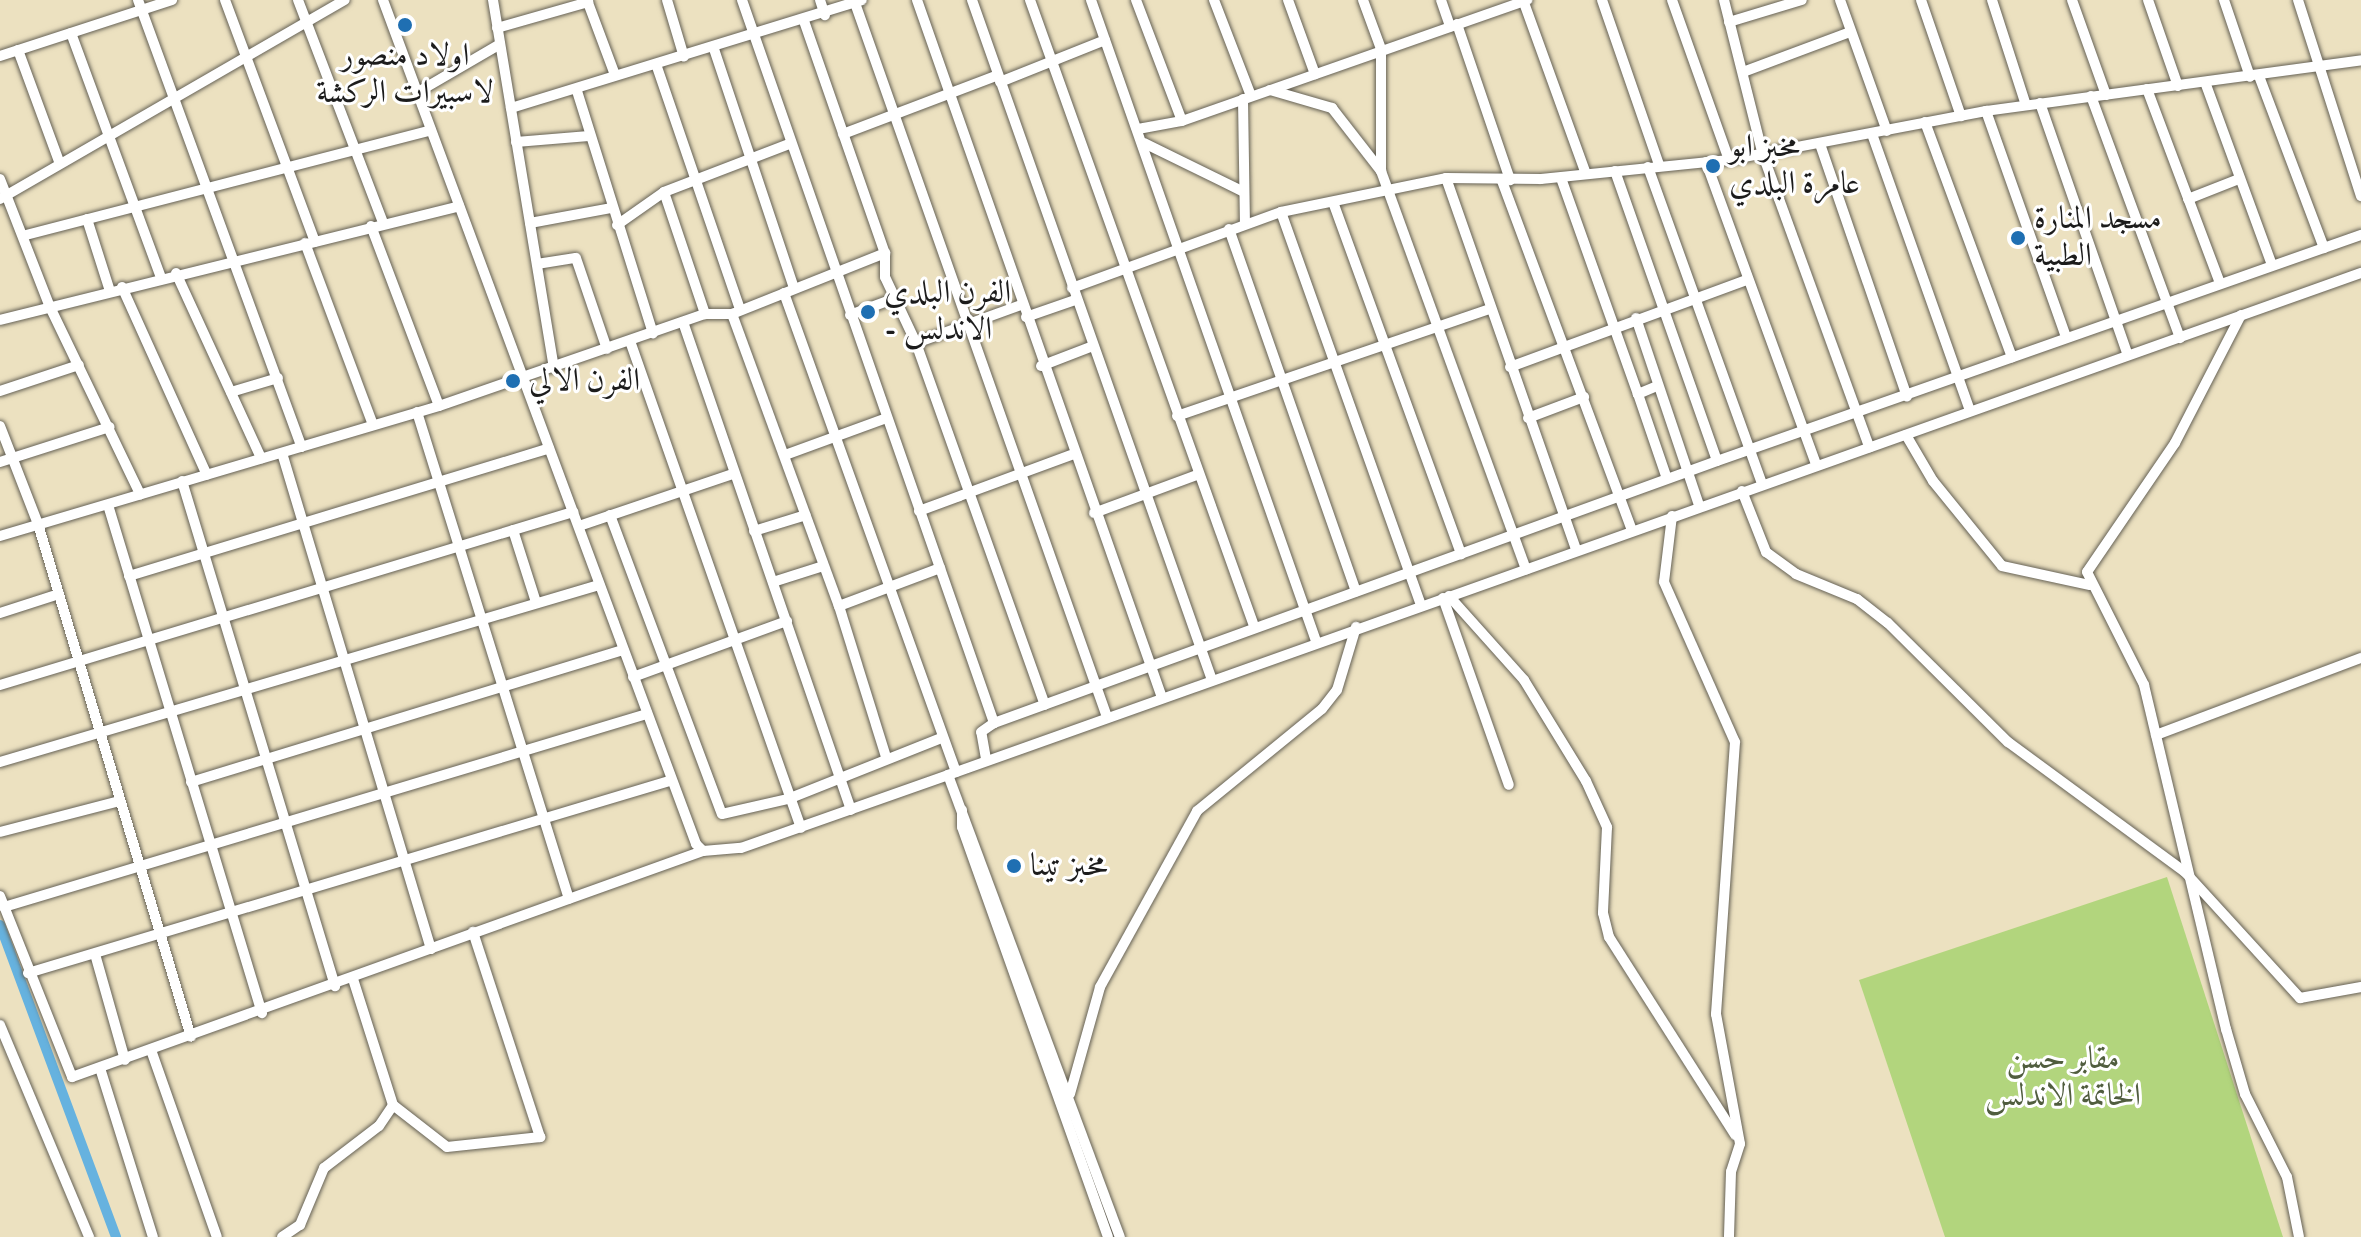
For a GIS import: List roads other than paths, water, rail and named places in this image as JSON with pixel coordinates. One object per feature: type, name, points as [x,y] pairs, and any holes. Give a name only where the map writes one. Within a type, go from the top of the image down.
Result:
[{"type":"street","points":[[0,56],[71,33],[140,5],[172,0]]},
{"type":"street","points":[[225,0],[288,167],[310,242],[373,425]]},
{"type":"street","points":[[298,0],[383,223]]},
{"type":"street","points":[[4,197],[345,0]]},
{"type":"street","points":[[383,0],[579,526],[669,781],[703,851]]},
{"type":"street","points":[[493,0],[554,368]]},
{"type":"street","points":[[667,0],[684,57]]},
{"type":"street","points":[[742,0],[884,419],[994,723]]},
{"type":"street","points":[[820,0],[825,15]]},
{"type":"street","points":[[917,0],[1071,455],[1161,695]]},
{"type":"street","points":[[972,0],[1075,300],[1211,677]]},
{"type":"street","points":[[1030,0],[1197,475],[1254,626]]},
{"type":"street","points":[[1091,0],[1144,143],[1176,250],[1316,641]]},
{"type":"street","points":[[1136,0],[1182,121]]},
{"type":"street","points":[[1214,0],[1247,98],[1242,191],[1245,224]]},
{"type":"street","points":[[1288,0],[1315,74]]},
{"type":"street","points":[[1363,0],[1381,49],[1381,171]]},
{"type":"street","points":[[1441,0],[1453,25],[1562,346],[1584,397],[1632,531]]},
{"type":"street","points":[[1138,129],[1182,121],[1524,0],[1586,174]]},
{"type":"street","points":[[1602,0],[1653,166],[1762,484]]},
{"type":"street","points":[[1672,0],[1729,160]]},
{"type":"street","points":[[1724,0],[1763,155],[1869,447]]},
{"type":"street","points":[[1729,22],[1802,0]]},
{"type":"street","points":[[1840,0],[1887,131]]},
{"type":"street","points":[[1921,0],[1961,116]]},
{"type":"street","points":[[1992,0],[2026,105]]},
{"type":"street","points":[[2072,0],[2106,95]]},
{"type":"street","points":[[2148,0],[2178,86]]},
{"type":"street","points":[[2224,0],[2324,248]]},
{"type":"street","points":[[2298,0],[2361,196]]},
{"type":"street","points":[[497,28],[588,1],[615,75]]},
{"type":"street","points":[[511,108],[577,91],[615,75],[825,15],[858,1],[1106,714]]},
{"type":"street","points":[[140,5],[302,447]]},
{"type":"street","points":[[804,21],[885,253],[885,277],[898,297],[916,343],[1045,705]]},
{"type":"street","points":[[1743,72],[1850,32]]},
{"type":"street","points":[[71,33],[138,206],[161,277]]},
{"type":"street","points":[[843,134],[1105,40]]},
{"type":"street","points":[[418,92],[500,44]]},
{"type":"street","points":[[714,49],[833,439],[941,738],[962,810],[1120,1237]]},
{"type":"street","points":[[18,50],[60,164]]},
{"type":"street","points":[[1072,288],[1281,212],[1446,178],[1561,178],[1729,160],[1986,111],[2361,60]]},
{"type":"street","points":[[656,64],[736,312],[839,606],[886,757]]},
{"type":"street","points":[[2205,82],[2272,265]]},
{"type":"street","points":[[2147,89],[2220,283]]},
{"type":"street","points":[[1270,90],[1332,108],[1381,171],[1526,569]]},
{"type":"street","points":[[577,91],[611,208],[653,333]]},
{"type":"street","points":[[2091,96],[2180,338]]},
{"type":"street","points":[[2040,103],[2128,355]]},
{"type":"street","points":[[1986,111],[2066,337]]},
{"type":"street","points":[[1925,122],[2012,357]]},
{"type":"street","points":[[26,235],[431,130]]},
{"type":"street","points":[[1872,134],[1970,411]]},
{"type":"street","points":[[516,142],[589,136]]},
{"type":"street","points":[[1144,143],[1242,191]]},
{"type":"street","points":[[617,225],[664,192],[750,163],[789,144]]},
{"type":"street","points":[[1820,144],[1907,396]]},
{"type":"street","points":[[1706,162],[1816,465]]},
{"type":"street","points":[[1615,171],[1662,312],[1717,461]]},
{"type":"street","points":[[1446,178],[1489,309],[1576,550]]},
{"type":"street","points":[[1561,178],[1666,476]]},
{"type":"street","points":[[0,179],[4,197],[26,235],[50,307],[140,494]]},
{"type":"street","points":[[2188,199],[2239,179]]},
{"type":"street","points":[[664,192],[705,314]]},
{"type":"street","points":[[1333,202],[1461,554]]},
{"type":"street","points":[[0,320],[176,273],[459,206]]},
{"type":"street","points":[[530,223],[611,208]]},
{"type":"street","points":[[1281,212],[1421,605]]},
{"type":"street","points":[[87,219],[116,289],[207,475]]},
{"type":"street","points":[[371,226],[439,406]]},
{"type":"street","points":[[1229,229],[1356,591]]},
{"type":"street","points":[[986,759],[981,732],[994,723],[1303,608],[1621,498],[1666,476],[1805,432],[2166,301],[2361,235]]},
{"type":"street","points":[[0,536],[439,406],[705,314],[736,312],[833,270],[885,253]]},
{"type":"street","points":[[537,264],[576,258],[607,349]]},
{"type":"street","points":[[176,273],[261,458]]},
{"type":"street","points":[[1510,367],[1613,326],[1662,312],[1747,280]]},
{"type":"street","points":[[647,714],[141,868],[2,901],[67,1073],[100,1068],[262,1013],[473,932],[703,851],[801,828],[1106,714],[1526,569],[1699,505],[1906,435],[2241,315],[2360,280]]},
{"type":"street","points":[[850,315],[898,297]]},
{"type":"street","points":[[1026,317],[1075,300]]},
{"type":"street","points":[[916,343],[1021,305]]},
{"type":"street","points":[[1177,416],[1489,309]]},
{"type":"street","points":[[2241,315],[2175,443],[2092,559],[2090,585],[2127,644],[2156,735],[2185,872],[2245,1094],[2287,1177],[2299,1237]]},
{"type":"street","points":[[1636,318],[1699,505]]},
{"type":"street","points":[[683,322],[851,810]]},
{"type":"street","points":[[630,341],[679,492],[801,828]]},
{"type":"street","points":[[1041,366],[1093,346]]},
{"type":"street","points":[[0,391],[79,365]]},
{"type":"street","points":[[231,392],[278,378]]},
{"type":"street","points":[[1638,394],[1657,386]]},
{"type":"street","points":[[1528,418],[1584,397]]},
{"type":"street","points":[[417,412],[461,547],[540,819],[569,899]]},
{"type":"street","points":[[785,455],[884,419]]},
{"type":"street","points":[[0,426],[38,524],[81,661],[191,1037]]},
{"type":"street","points":[[0,462],[110,427]]},
{"type":"street","points":[[1906,435],[1933,481],[2002,566],[2090,585]]},
{"type":"street","points":[[129,576],[302,520],[549,448]]},
{"type":"street","points":[[282,453],[380,794],[431,949]]},
{"type":"street","points":[[919,511],[1071,455]]},
{"type":"street","points":[[579,526],[733,474]]},
{"type":"street","points":[[1094,513],[1197,475]]},
{"type":"street","points":[[182,481],[335,986]]},
{"type":"street","points":[[1742,491],[1766,552],[1796,574],[1857,599],[2008,742],[2185,872],[2300,998],[2361,987]]},
{"type":"street","points":[[108,505],[262,1013]]},
{"type":"street","points":[[0,685],[573,512]]},
{"type":"street","points":[[610,515],[717,809],[729,814],[788,799],[841,780],[886,757],[941,738]]},
{"type":"street","points":[[754,531],[806,515]]},
{"type":"street","points":[[1672,516],[1664,582],[1735,742],[1716,1014],[1740,1144],[1731,1172],[1729,1237]]},
{"type":"street","points":[[513,530],[536,602]]},
{"type":"street","points":[[773,582],[823,566]]},
{"type":"street","points":[[839,606],[940,568]]},
{"type":"street","points":[[0,762],[341,656],[599,585]]},
{"type":"street","points":[[0,613],[59,594]]},
{"type":"street","points":[[1446,597],[1524,680],[1586,781],[1607,827],[1603,913],[1609,937],[1740,1144]]},
{"type":"street","points":[[1446,597],[1509,785]]},
{"type":"street","points":[[633,677],[787,621]]},
{"type":"street","points":[[1069,1096],[1100,987],[1197,811],[1322,709],[1337,690],[1356,627]]},
{"type":"street","points":[[191,782],[499,684],[623,650]]},
{"type":"street","points":[[2156,735],[2361,658]]},
{"type":"street","points":[[28,973],[401,857],[669,781]]},
{"type":"street","points":[[0,832],[120,801]]},
{"type":"street","points":[[962,810],[962,827],[1108,1237]]},
{"type":"street","points":[[353,979],[393,1105],[447,1147],[540,1137],[473,932]]},
{"type":"street","points":[[95,954],[125,1060]]},
{"type":"street","points":[[0,1025],[89,1237]]},
{"type":"street","points":[[151,1050],[217,1237]]},
{"type":"street","points":[[100,1068],[153,1237]]},
{"type":"street","points":[[282,1237],[300,1225],[324,1168],[379,1126],[393,1105]]},
{"type":"waterway","points":[[0,925],[116,1237]]},
{"type":"place","name":"اولاد منصور لاسبيرات الركشة","points":[[405,25]]},
{"type":"place","name":"مخبز ابو عامرة البلدي","points":[[1713,166]]},
{"type":"place","name":"مسجد المنارة الطبية","points":[[2018,238]]},
{"type":"place","name":"الفرن البلدي - الاندلس","points":[[868,312]]},
{"type":"place","name":"الفرن الالي","points":[[513,381]]},
{"type":"place","name":"مخبز تينا","points":[[1014,866]]},
{"type":"park label","name":"مقابر حسن الخاتمة الاندلس","points":[[2063,1078]]}]
